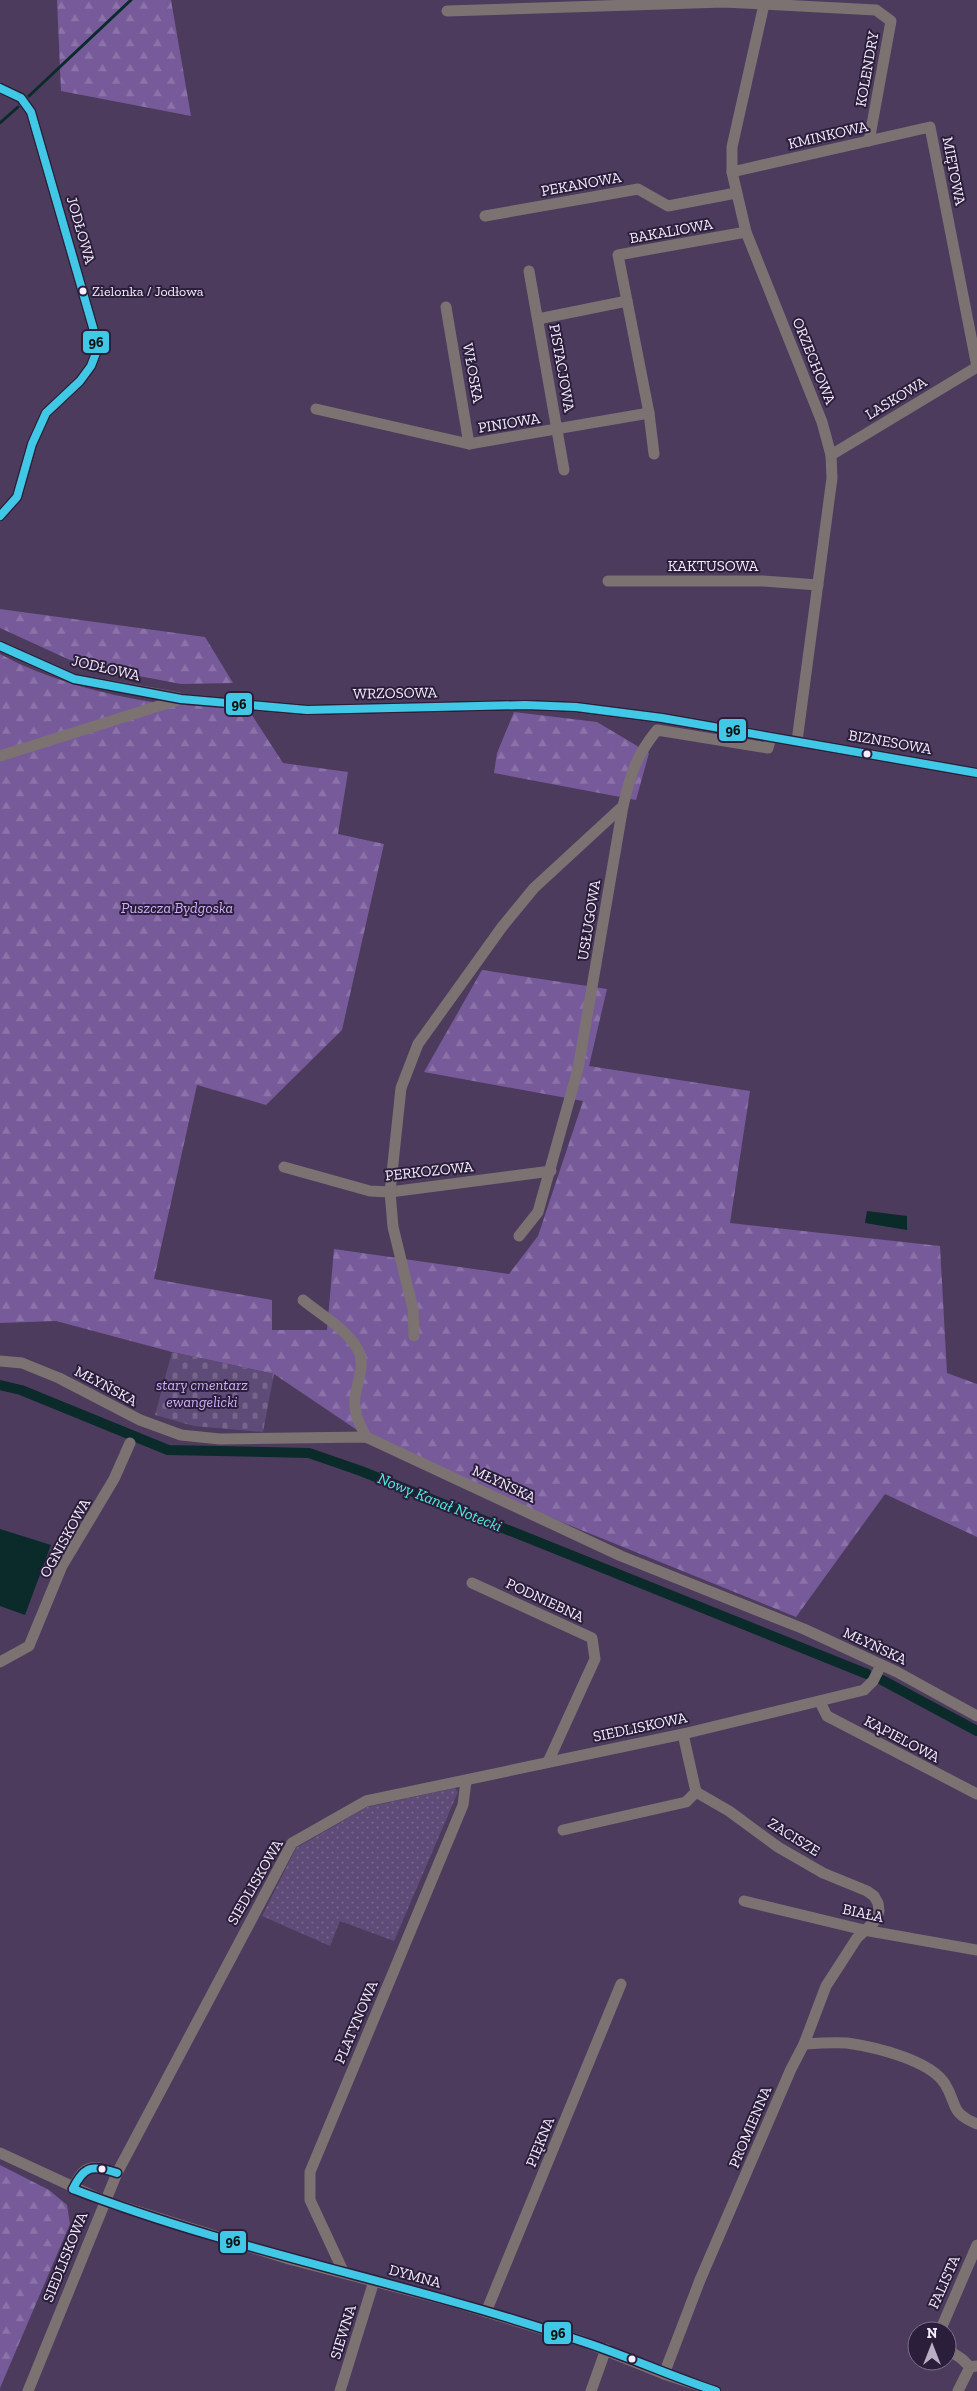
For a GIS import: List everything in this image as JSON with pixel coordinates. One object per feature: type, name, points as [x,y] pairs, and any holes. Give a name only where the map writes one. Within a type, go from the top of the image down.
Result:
[{"type":"street","points":[[448,11],[724,2],[765,3]]},
{"type":"street","name":"KOLENDRY","points":[[765,3],[876,10],[891,21],[869,142]]},
{"type":"street","name":"ORZECHOWA","points":[[765,3],[732,147],[732,172],[746,232],[822,422],[832,455],[832,478],[797,741]]},
{"type":"street","name":"JODŁOWA","points":[[0,88],[21,98],[31,112],[96,338],[96,353],[91,366],[80,381],[46,412],[32,444],[17,497],[0,516]]},
{"type":"street","name":"KMINKOWA","points":[[732,172],[930,127]]},
{"type":"street","name":"MIĘTOWA","points":[[930,127],[977,367]]},
{"type":"street","name":"PEKANOWA","points":[[486,216],[638,189],[668,206],[736,193]]},
{"type":"street","name":"BAKALIOWA","points":[[654,454],[649,412],[618,255],[746,232]]},
{"type":"street","name":"PISTACJOWA","points":[[529,271],[564,470]]},
{"type":"street","points":[[538,319],[627,301]]},
{"type":"street","name":"WŁOSKA","points":[[446,307],[469,444]]},
{"type":"street","name":"LASKOWA","points":[[832,455],[977,367]]},
{"type":"street","name":"PINIOWA","points":[[316,408],[469,444],[557,430],[649,412]]},
{"type":"street","name":"KAKTUSOWA","points":[[608,581],[763,581],[818,585]]},
{"type":"street","name":"JODŁOWA","points":[[0,646],[74,678],[180,699]]},
{"type":"street","name":"WRZOSOWA","points":[[0,756],[180,699],[307,710],[525,705],[576,707],[662,718],[797,741]]},
{"type":"street","name":"USŁUGOWA","points":[[519,1236],[538,1212],[578,1069],[623,806],[631,774],[640,752],[657,730],[768,748],[771,736]]},
{"type":"street","name":"BIZNESOWA","points":[[797,741],[977,773]]},
{"type":"street","points":[[414,1336],[414,1309],[393,1226],[390,1192],[401,1088],[418,1044],[502,927],[534,888],[623,806]]},
{"type":"street","name":"PERKOZOWA","points":[[284,1167],[370,1191],[390,1192],[551,1171]]},
{"type":"street","points":[[303,1300],[349,1338],[360,1354],[361,1364],[355,1399],[357,1418],[366,1437]]},
{"type":"street","name":"MŁYŃSKA","points":[[0,1361],[22,1363],[59,1378],[140,1420],[181,1435],[220,1439],[366,1437],[621,1556],[795,1625],[881,1664],[977,1716]]},
{"type":"street","name":"OGNISKOWA","points":[[0,1662],[29,1646],[62,1566],[114,1480],[130,1443]]},
{"type":"street","name":"PODNIEBNA","points":[[472,1583],[592,1638],[595,1660],[548,1762]]},
{"type":"street","name":"SIEDLISKOWA","points":[[28,2391],[117,2172],[292,1843],[366,1801],[683,1734],[864,1690],[873,1681],[881,1664]]},
{"type":"street","name":"KĄPIELOWA","points":[[820,1702],[827,1716],[977,1794]]},
{"type":"street","points":[[563,1830],[686,1802],[696,1792],[683,1734]]},
{"type":"street","name":"PLATYNOWA","points":[[344,2273],[310,2200],[310,2172],[463,1805],[466,1781]]},
{"type":"street","name":"ZACISZE","points":[[696,1792],[729,1811],[785,1851],[823,1873],[867,1891],[874,1896],[878,1903]]},
{"type":"street","name":"BIAŁA","points":[[744,1901],[864,1930],[977,1950]]},
{"type":"street","name":"PROMIENNA","points":[[664,2374],[700,2280],[791,2069],[804,2044],[826,1986],[864,1930],[876,1920],[879,1911],[878,1903]]},
{"type":"street","name":"PIĘKNA","points":[[486,2312],[621,1984]]},
{"type":"street","points":[[804,2044],[846,2043],[895,2055],[931,2069],[945,2084],[952,2105],[962,2118],[977,2124]]},
{"type":"street","name":"DYMNA","points":[[0,2153],[73,2189],[104,2201],[289,2259],[486,2312],[606,2349],[702,2389],[716,2391]]},
{"type":"street","points":[[73,2189],[79,2175],[89,2168],[100,2166],[117,2172]]},
{"type":"street","name":"FALISTA","points":[[944,2321],[977,2245]]},
{"type":"street","name":"SIEWNA","points":[[340,2391],[374,2281]]},
{"type":"street","points":[[591,2391],[606,2349]]},
{"type":"street","points":[[957,2356],[973,2367],[958,2391]]},
{"type":"green space","points":[[57,0],[171,0],[191,116],[61,91]]},
{"type":"green space","points":[[0,609],[205,637],[233,683],[181,684],[123,673],[70,660],[0,628]]},
{"type":"green space","name":"Puszcza Bydgoska","points":[[0,654],[55,678],[114,695],[153,702],[248,709],[283,763],[348,772],[338,834],[384,844],[342,1030],[266,1105],[197,1085],[154,1279],[272,1300],[272,1330],[327,1330],[334,1249],[509,1274],[538,1236],[583,1101],[424,1072],[482,970],[607,989],[589,1066],[750,1091],[730,1223],[940,1246],[947,1373],[977,1384],[977,1537],[885,1494],[796,1617],[391,1453],[274,1374],[172,1352],[56,1321],[0,1323]]},
{"type":"green space","points":[[514,712],[597,722],[649,753],[636,800],[494,773],[497,753]]},
{"type":"green space","name":"stary cmentarz ewangelicki","points":[[172,1352],[274,1374],[263,1432],[194,1426],[155,1415]]},
{"type":"green space","points":[[455,1788],[458,1792],[394,1941],[340,1921],[330,1946],[262,1916],[296,1848],[367,1807]]},
{"type":"green space","points":[[0,2165],[49,2190],[67,2205],[70,2224],[0,2388]]},
{"type":"shaded area","points":[[867,1211],[907,1216],[907,1230],[865,1223]]},
{"type":"shaded area","points":[[0,1529],[51,1545],[25,1615],[0,1606]]},
{"type":"waterway","points":[[29,96],[131,0]]},
{"type":"waterway","points":[[0,123],[18,107]]},
{"type":"waterway","name":"Nowy Kanał Notecki","points":[[0,1385],[21,1390],[168,1450],[309,1453],[361,1471],[867,1674]]},
{"type":"waterway","name":"Nowy Kanał Notecki","points":[[882,1680],[977,1731]]},
{"type":"transit line","name":"96","points":[[0,88],[21,98],[31,112],[96,338],[96,353],[91,366],[80,381],[46,413],[32,444],[17,497],[0,516]]},
{"type":"transit line","name":"96","points":[[0,646],[74,679],[181,699],[307,710],[525,705],[576,707],[662,718],[977,773]]},
{"type":"transit line","name":"96","points":[[73,2189],[81,2175],[90,2169],[102,2169],[117,2173]]},
{"type":"transit line","name":"96","points":[[73,2189],[167,2222],[534,2326],[598,2347],[716,2391]]},
{"type":"place","name":"Zielonka / Jodłowa","points":[[83,291]]}]
